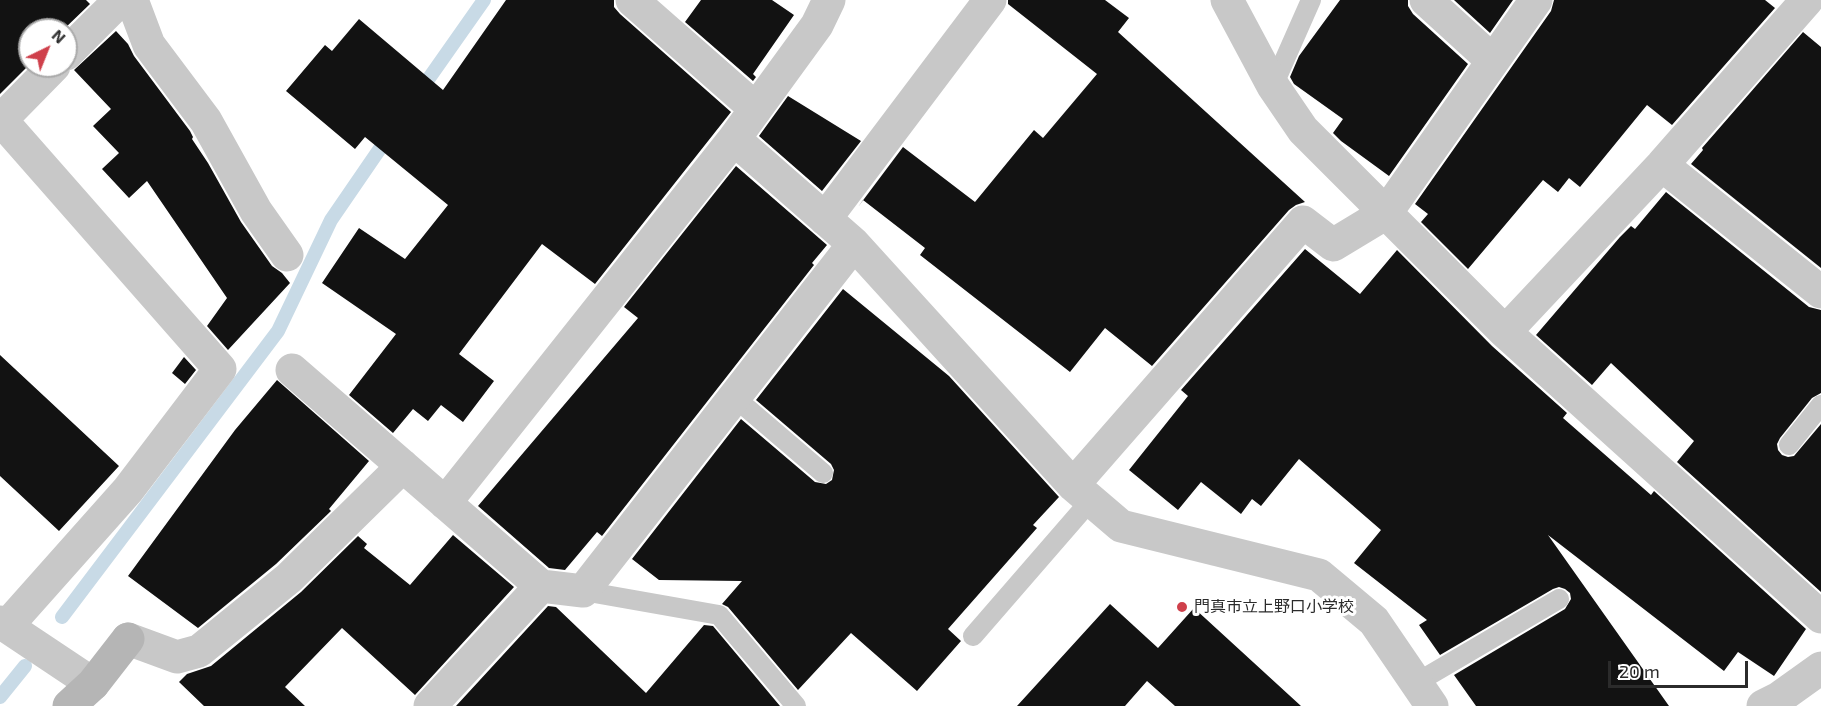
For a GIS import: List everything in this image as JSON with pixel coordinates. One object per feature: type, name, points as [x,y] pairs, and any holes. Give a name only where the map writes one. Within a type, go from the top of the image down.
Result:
[{"type":"street","points":[[78,42],[120,0]]},
{"type":"street","points":[[132,0],[149,45],[206,121],[256,211],[287,255]]},
{"type":"street","points":[[632,0],[756,109]]},
{"type":"street","points":[[445,503],[734,139],[817,25],[829,0]]},
{"type":"street","points":[[825,219],[990,0]]},
{"type":"street","points":[[1227,0],[1273,86],[1303,130],[1505,332],[1821,617]]},
{"type":"street","points":[[1426,0],[1493,61]]},
{"type":"street","points":[[1082,493],[1303,222],[1333,245],[1386,213],[1536,0]]},
{"type":"street","points":[[1505,332],[1662,165],[1807,0]]},
{"type":"street","points":[[42,78],[1,120],[219,369],[128,490],[3,624],[93,684]]},
{"type":"street","points":[[734,139],[854,244],[1082,493],[1121,526],[1319,574],[1374,621],[1424,694]]},
{"type":"street","points":[[1662,165],[1821,292]]},
{"type":"street","points":[[292,370],[540,586],[583,591],[854,244]]},
{"type":"street","points":[[69,706],[93,684],[128,639],[177,657],[199,651],[289,578],[403,466]]},
{"type":"street","points":[[430,706],[540,586]]},
{"type":"street","points":[[1776,703],[1821,668]]},
{"type":"lane","points":[[1273,86],[1311,0]]},
{"type":"lane","points":[[734,398],[823,473]]},
{"type":"lane","points":[[1789,445],[1821,405]]},
{"type":"lane","points":[[974,636],[1082,493]]},
{"type":"lane","points":[[583,591],[719,615],[796,706]]},
{"type":"lane","points":[[1424,694],[1559,599]]},
{"type":"building","points":[[0,0],[86,0],[90,4],[75,18],[18,18],[18,76],[0,94]]},
{"type":"building","points":[[506,0],[614,0],[614,7],[620,14],[731,112],[595,284],[542,244],[459,354],[494,381],[463,422],[441,405],[428,421],[413,409],[393,433],[349,395],[396,334],[322,283],[359,228],[405,259],[448,205],[365,137],[355,149],[286,91],[325,45],[332,51],[359,19],[443,90]]},
{"type":"building","points":[[701,0],[772,0],[794,15],[753,74],[756,77],[753,81],[685,22]]},
{"type":"building","points":[[1008,0],[1105,0],[1129,18],[1118,32],[1305,202],[1289,210],[1152,366],[1105,328],[1070,372],[920,255],[925,248],[863,200],[903,147],[975,202],[1034,130],[1043,138],[1097,74],[1008,4]]},
{"type":"building","points":[[1340,0],[1408,0],[1408,6],[1413,14],[1468,64],[1389,176],[1333,133],[1343,119],[1294,84],[1290,77],[1299,56]]},
{"type":"building","points":[[1454,0],[1513,0],[1490,33]]},
{"type":"building","points":[[1554,0],[1765,0],[1775,8],[1672,125],[1647,105],[1580,187],[1569,178],[1558,192],[1543,180],[1468,269],[1421,222],[1428,214],[1415,204],[1551,11]]},
{"type":"building","points":[[116,31],[128,44],[134,56],[190,131],[192,139],[241,222],[272,266],[290,283],[228,350],[207,326],[227,298],[147,181],[129,198],[102,169],[119,153],[93,126],[111,109],[78,74],[78,66]]},
{"type":"building","points":[[1803,32],[1821,47],[1821,268],[1691,164],[1703,150],[1702,148]]},
{"type":"building","points":[[788,96],[861,141],[822,191],[759,136]]},
{"type":"building","points":[[736,166],[827,245],[812,263],[814,265],[602,536],[597,532],[565,570],[549,568],[478,506],[638,318],[624,307]]},
{"type":"building","points":[[1666,192],[1809,307],[1821,310],[1821,393],[1812,398],[1777,444],[1782,455],[1794,456],[1821,424],[1821,592],[1677,462],[1694,441],[1611,363],[1592,385],[1536,335],[1620,237],[1631,226],[1635,229]]},
{"type":"building","points":[[1305,249],[1360,294],[1397,250],[1492,346],[1567,413],[1563,418],[1651,495],[1654,491],[1806,629],[1774,676],[1738,652],[1724,671],[1548,535],[1669,706],[1476,706],[1454,675],[1565,609],[1571,599],[1570,593],[1565,589],[1559,587],[1553,589],[1440,655],[1419,625],[1427,620],[1354,563],[1381,530],[1299,459],[1261,506],[1252,499],[1241,514],[1201,482],[1178,510],[1129,470],[1188,396],[1181,390]]},
{"type":"building","points":[[843,289],[949,376],[1059,497],[1033,525],[1037,528],[948,629],[961,641],[917,691],[851,633],[798,690],[728,607],[722,604],[742,581],[659,580],[632,559],[741,419],[815,482],[826,484],[832,480],[834,470],[831,464],[756,400]]},
{"type":"building","points":[[0,355],[119,466],[59,531],[0,476]]},
{"type":"building","points":[[184,357],[196,370],[185,384],[172,373]]},
{"type":"building","points":[[277,380],[369,461],[329,509],[331,511],[276,564],[198,628],[128,576],[235,430]]},
{"type":"building","points":[[453,535],[514,587],[415,695],[342,628],[285,687],[305,706],[204,706],[179,682],[187,674],[211,666],[301,592],[358,536],[367,544],[364,548],[410,585]]},
{"type":"building","points":[[1110,604],[1158,648],[1194,608],[1301,706],[1175,706],[1147,681],[1125,706],[1017,706]]},
{"type":"building","points":[[548,606],[556,607],[646,693],[704,625],[713,626],[780,706],[456,706]]},
{"type":"waterway","points":[[420,91],[484,0]]},
{"type":"waterway","points":[[62,617],[278,331],[331,220],[390,134]]},
{"type":"waterway","points":[[0,697],[25,666]]},
{"type":"place","name":"門真市立上野口小学校","points":[[1182,607]]}]
